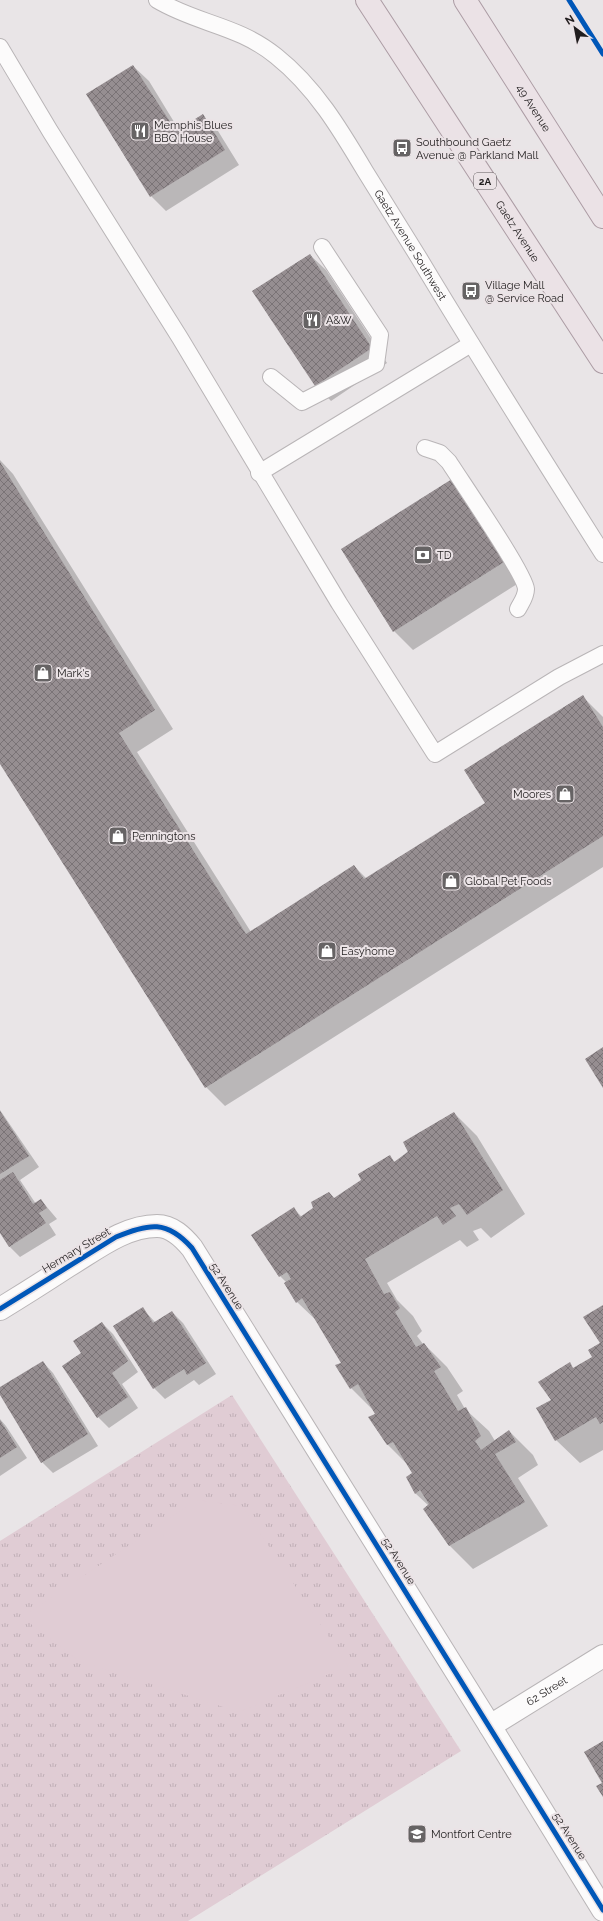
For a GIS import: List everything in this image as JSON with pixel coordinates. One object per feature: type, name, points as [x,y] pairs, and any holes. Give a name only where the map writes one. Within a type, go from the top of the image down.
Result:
[{"type":"main road","name":"Gaetz Avenue","points":[[367,0],[603,362]]},
{"type":"main road","name":"49 Avenue","points":[[465,0],[603,217]]},
{"type":"street","name":"Hermary Street","points":[[0,1309],[116,1237],[145,1228],[157,1226],[169,1228]]},
{"type":"street","name":"52 Avenue","points":[[169,1228],[183,1237],[192,1248],[603,1910]]},
{"type":"street","name":"62 Street","points":[[490,1726],[603,1656]]},
{"type":"lane","name":"Gaetz Avenue Southwest","points":[[157,0],[186,15],[237,31],[258,42],[308,85],[346,138],[471,344],[603,554]]},
{"type":"lane","points":[[0,47],[50,131],[180,338],[259,472],[339,603],[435,754],[559,677],[603,654]]},
{"type":"lane","points":[[271,377],[302,402],[376,364],[380,335],[322,247]]},
{"type":"lane","points":[[259,472],[471,344]]},
{"type":"lane","points":[[425,448],[440,453],[449,462],[516,568],[526,588],[524,597],[518,609]]},
{"type":"green space","points":[[232,1395],[461,1751],[188,1921],[0,1921],[0,1541]]},
{"type":"green space","points":[[197,1500],[242,1506],[348,1666],[239,1712],[79,1661],[22,1617]]},
{"type":"building","points":[[133,65],[176,131],[203,114],[225,150],[150,197],[86,94]]},
{"type":"building","name":"A&W","points":[[310,254],[372,348],[315,386],[252,291]]},
{"type":"building","points":[[0,462],[155,710],[119,733],[246,934],[354,865],[364,879],[485,803],[464,770],[583,695],[603,727],[603,836],[205,1088],[0,764]]},
{"type":"building","name":"TD","points":[[452,479],[504,562],[393,632],[341,549]]},
{"type":"building","points":[[603,1047],[603,1088],[585,1059]]},
{"type":"building","points":[[0,1111],[29,1156],[0,1174]]},
{"type":"building","points":[[454,1112],[503,1190],[467,1215],[459,1204],[450,1208],[456,1216],[443,1225],[437,1216],[365,1259],[384,1294],[390,1292],[400,1308],[395,1312],[416,1347],[424,1343],[441,1367],[434,1371],[458,1411],[466,1407],[481,1436],[475,1441],[481,1450],[509,1430],[516,1442],[495,1454],[525,1502],[449,1546],[423,1509],[429,1504],[420,1490],[415,1494],[406,1477],[412,1473],[393,1442],[387,1445],[368,1417],[375,1414],[358,1384],[350,1389],[335,1365],[341,1363],[302,1298],[296,1303],[284,1283],[291,1279],[287,1272],[279,1277],[251,1235],[294,1207],[300,1217],[313,1208],[311,1202],[329,1192],[334,1198],[361,1180],[358,1174],[390,1155],[394,1162],[408,1152],[403,1142]]},
{"type":"building","points":[[13,1172],[33,1204],[41,1199],[47,1208],[39,1213],[46,1223],[9,1247],[0,1233],[0,1180]]},
{"type":"building","points":[[603,1305],[603,1422],[600,1424],[596,1417],[555,1441],[536,1408],[551,1400],[538,1382],[570,1362],[573,1368],[592,1357],[588,1350],[600,1343],[583,1317]]},
{"type":"building","points":[[143,1307],[153,1323],[172,1311],[206,1363],[187,1375],[184,1369],[153,1389],[113,1326]]},
{"type":"building","points":[[102,1322],[128,1361],[112,1373],[128,1397],[97,1418],[62,1366],[81,1353],[73,1341]]},
{"type":"building","points":[[43,1361],[88,1434],[41,1463],[0,1395],[0,1387]]},
{"type":"building","points":[[0,1420],[17,1447],[0,1458]]},
{"type":"building","points":[[603,1741],[603,1797],[596,1786],[602,1783],[584,1752]]},
{"type":"cycle path","points":[[569,0],[603,54]]},
{"type":"cycle path","points":[[0,1309],[116,1237],[128,1232],[148,1227],[157,1227],[174,1232],[183,1239],[192,1248],[603,1910]]},
{"type":"place","name":"Memphis Blues BBQ House","points":[[140,131]]},
{"type":"place","name":"Southbound Gaetz Avenue @ Parkland Mall","points":[[402,148]]},
{"type":"place","name":"Village Mall @ Service Road","points":[[471,291]]},
{"type":"place","name":"A&W","points":[[312,320]]},
{"type":"place","name":"TD","points":[[423,555]]},
{"type":"place","name":"Mark's","points":[[43,673]]},
{"type":"place","name":"Moores","points":[[565,794]]},
{"type":"place","name":"Penningtons","points":[[118,836]]},
{"type":"place","name":"Global Pet Foods","points":[[451,881]]},
{"type":"place","name":"Easyhome","points":[[327,951]]},
{"type":"place","name":"Montfort Centre","points":[[417,1834]]}]
